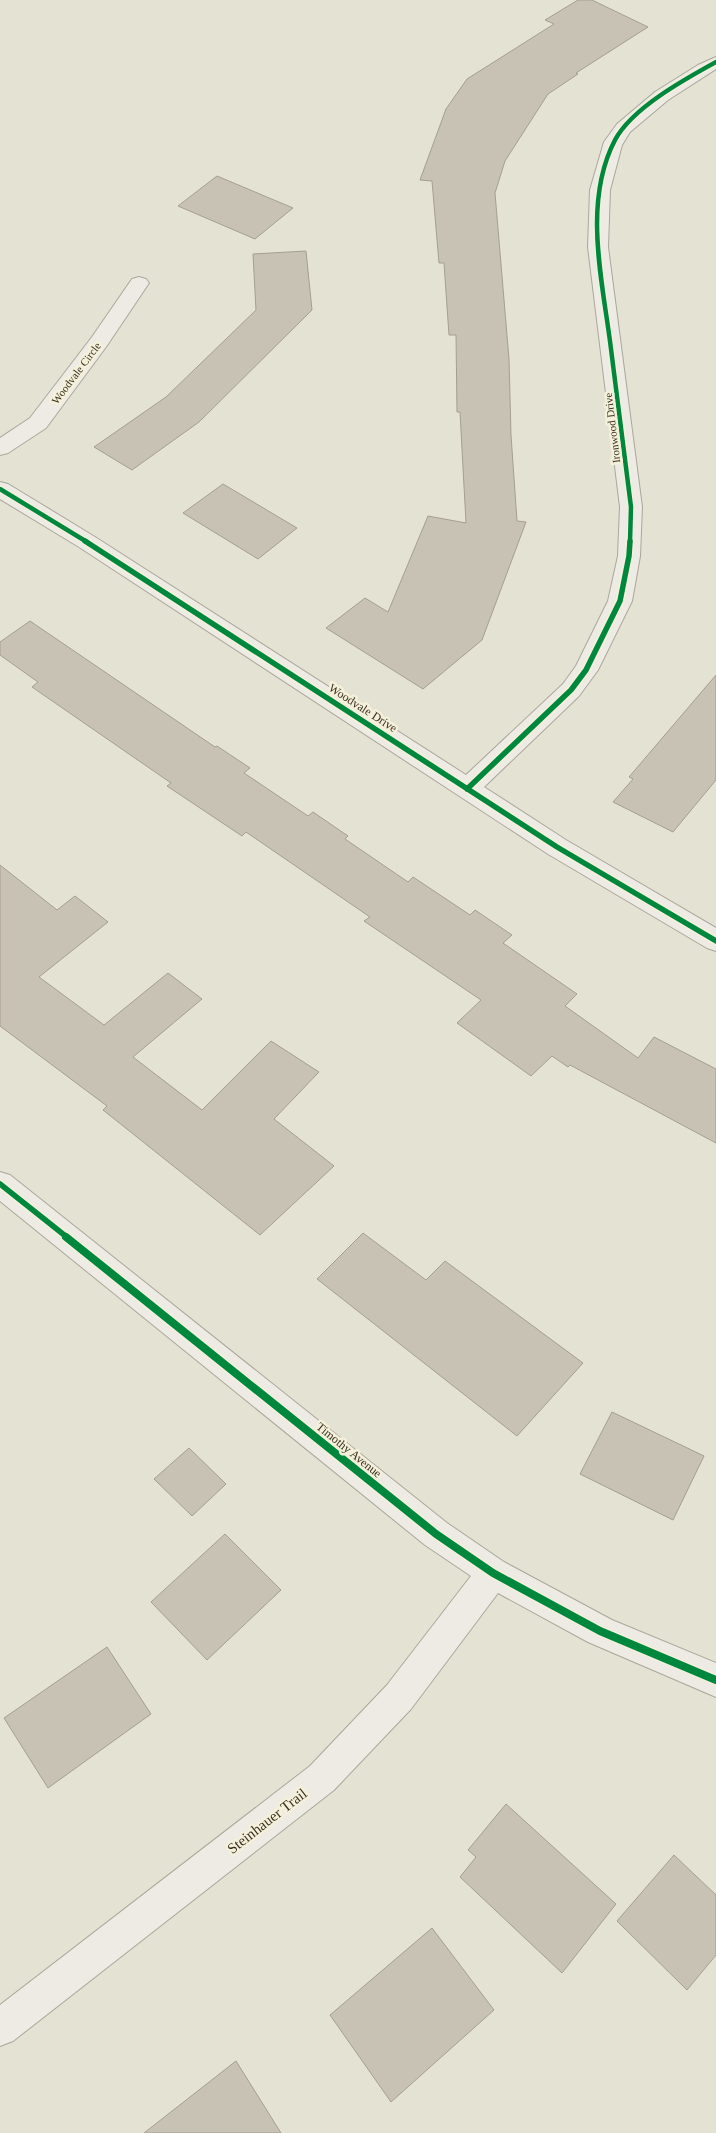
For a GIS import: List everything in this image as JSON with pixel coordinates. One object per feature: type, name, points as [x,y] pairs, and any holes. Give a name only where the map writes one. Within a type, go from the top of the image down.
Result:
[{"type":"street","name":"Ironwood Drive","points":[[467,789],[571,690],[586,670],[620,601],[629,556],[631,507],[598,247],[596,212],[601,177],[616,138],[632,120],[684,79],[716,62]]},
{"type":"street","name":"Woodvale Circle","points":[[0,448],[38,423],[100,342],[139,283]]},
{"type":"street","name":"Woodvale Drive","points":[[0,489],[87,542],[565,852],[716,942]]},
{"type":"street","name":"Timothy Avenue","points":[[0,1184],[428,1528],[493,1573],[600,1631],[716,1680]]},
{"type":"street","name":"Steinhauer Trail","points":[[0,2028],[322,1778],[399,1697],[493,1573]]},
{"type":"building","points":[[578,0],[592,0],[648,27],[576,73],[578,74],[548,94],[505,161],[495,193],[509,359],[511,435],[517,521],[526,522],[482,640],[423,689],[326,628],[365,598],[388,612],[428,516],[466,523],[460,412],[457,412],[456,335],[449,335],[444,263],[439,263],[432,181],[420,180],[446,109],[467,79],[554,24],[545,20]]},
{"type":"building","points":[[217,176],[293,208],[255,239],[178,206]]},
{"type":"building","points":[[306,251],[312,310],[199,422],[132,470],[94,447],[166,397],[256,310],[253,254]]},
{"type":"building","points":[[223,484],[297,528],[258,559],[183,513]]},
{"type":"building","points":[[30,621],[215,747],[217,746],[250,768],[244,773],[308,816],[313,812],[348,836],[345,839],[408,882],[413,877],[470,915],[475,910],[512,935],[503,943],[577,994],[565,1006],[638,1058],[654,1037],[716,1069],[716,1143],[570,1065],[568,1067],[552,1056],[531,1076],[457,1023],[481,1000],[364,921],[370,917],[246,832],[242,836],[167,786],[171,783],[32,687],[38,682],[0,655],[0,642]]},
{"type":"building","points":[[716,675],[716,780],[673,832],[613,802],[633,779],[629,777]]},
{"type":"building","points":[[0,865],[57,910],[75,896],[108,922],[39,977],[104,1025],[168,973],[202,999],[133,1057],[202,1110],[271,1041],[319,1072],[274,1119],[334,1166],[260,1235],[103,1110],[107,1106],[0,1026]]},
{"type":"building","points":[[363,1233],[426,1280],[445,1261],[583,1363],[517,1436],[317,1279]]},
{"type":"building","points":[[612,1412],[704,1456],[673,1520],[580,1474]]},
{"type":"building","points":[[189,1448],[226,1484],[192,1516],[154,1479]]},
{"type":"building","points":[[225,1534],[281,1590],[207,1660],[151,1602]]},
{"type":"building","points":[[107,1647],[151,1714],[48,1788],[4,1718]]},
{"type":"building","points":[[506,1804],[616,1904],[562,1973],[460,1877],[476,1857],[468,1850]]},
{"type":"building","points":[[674,1855],[716,1895],[716,1955],[687,1990],[617,1921]]},
{"type":"building","points":[[432,1928],[494,2010],[391,2102],[330,2015]]},
{"type":"building","points":[[236,2061],[281,2133],[144,2133]]},
{"type":"cycle path","points":[[467,789],[571,690],[586,670],[620,601],[629,556],[631,507],[598,247],[597,223],[600,190],[605,167],[613,145],[624,128],[647,106],[716,62]]},
{"type":"cycle path","points":[[0,489],[87,542],[557,847],[716,941]]},
{"type":"cycle path","points":[[0,1184],[436,1534],[493,1573],[600,1631],[716,1680]]}]
